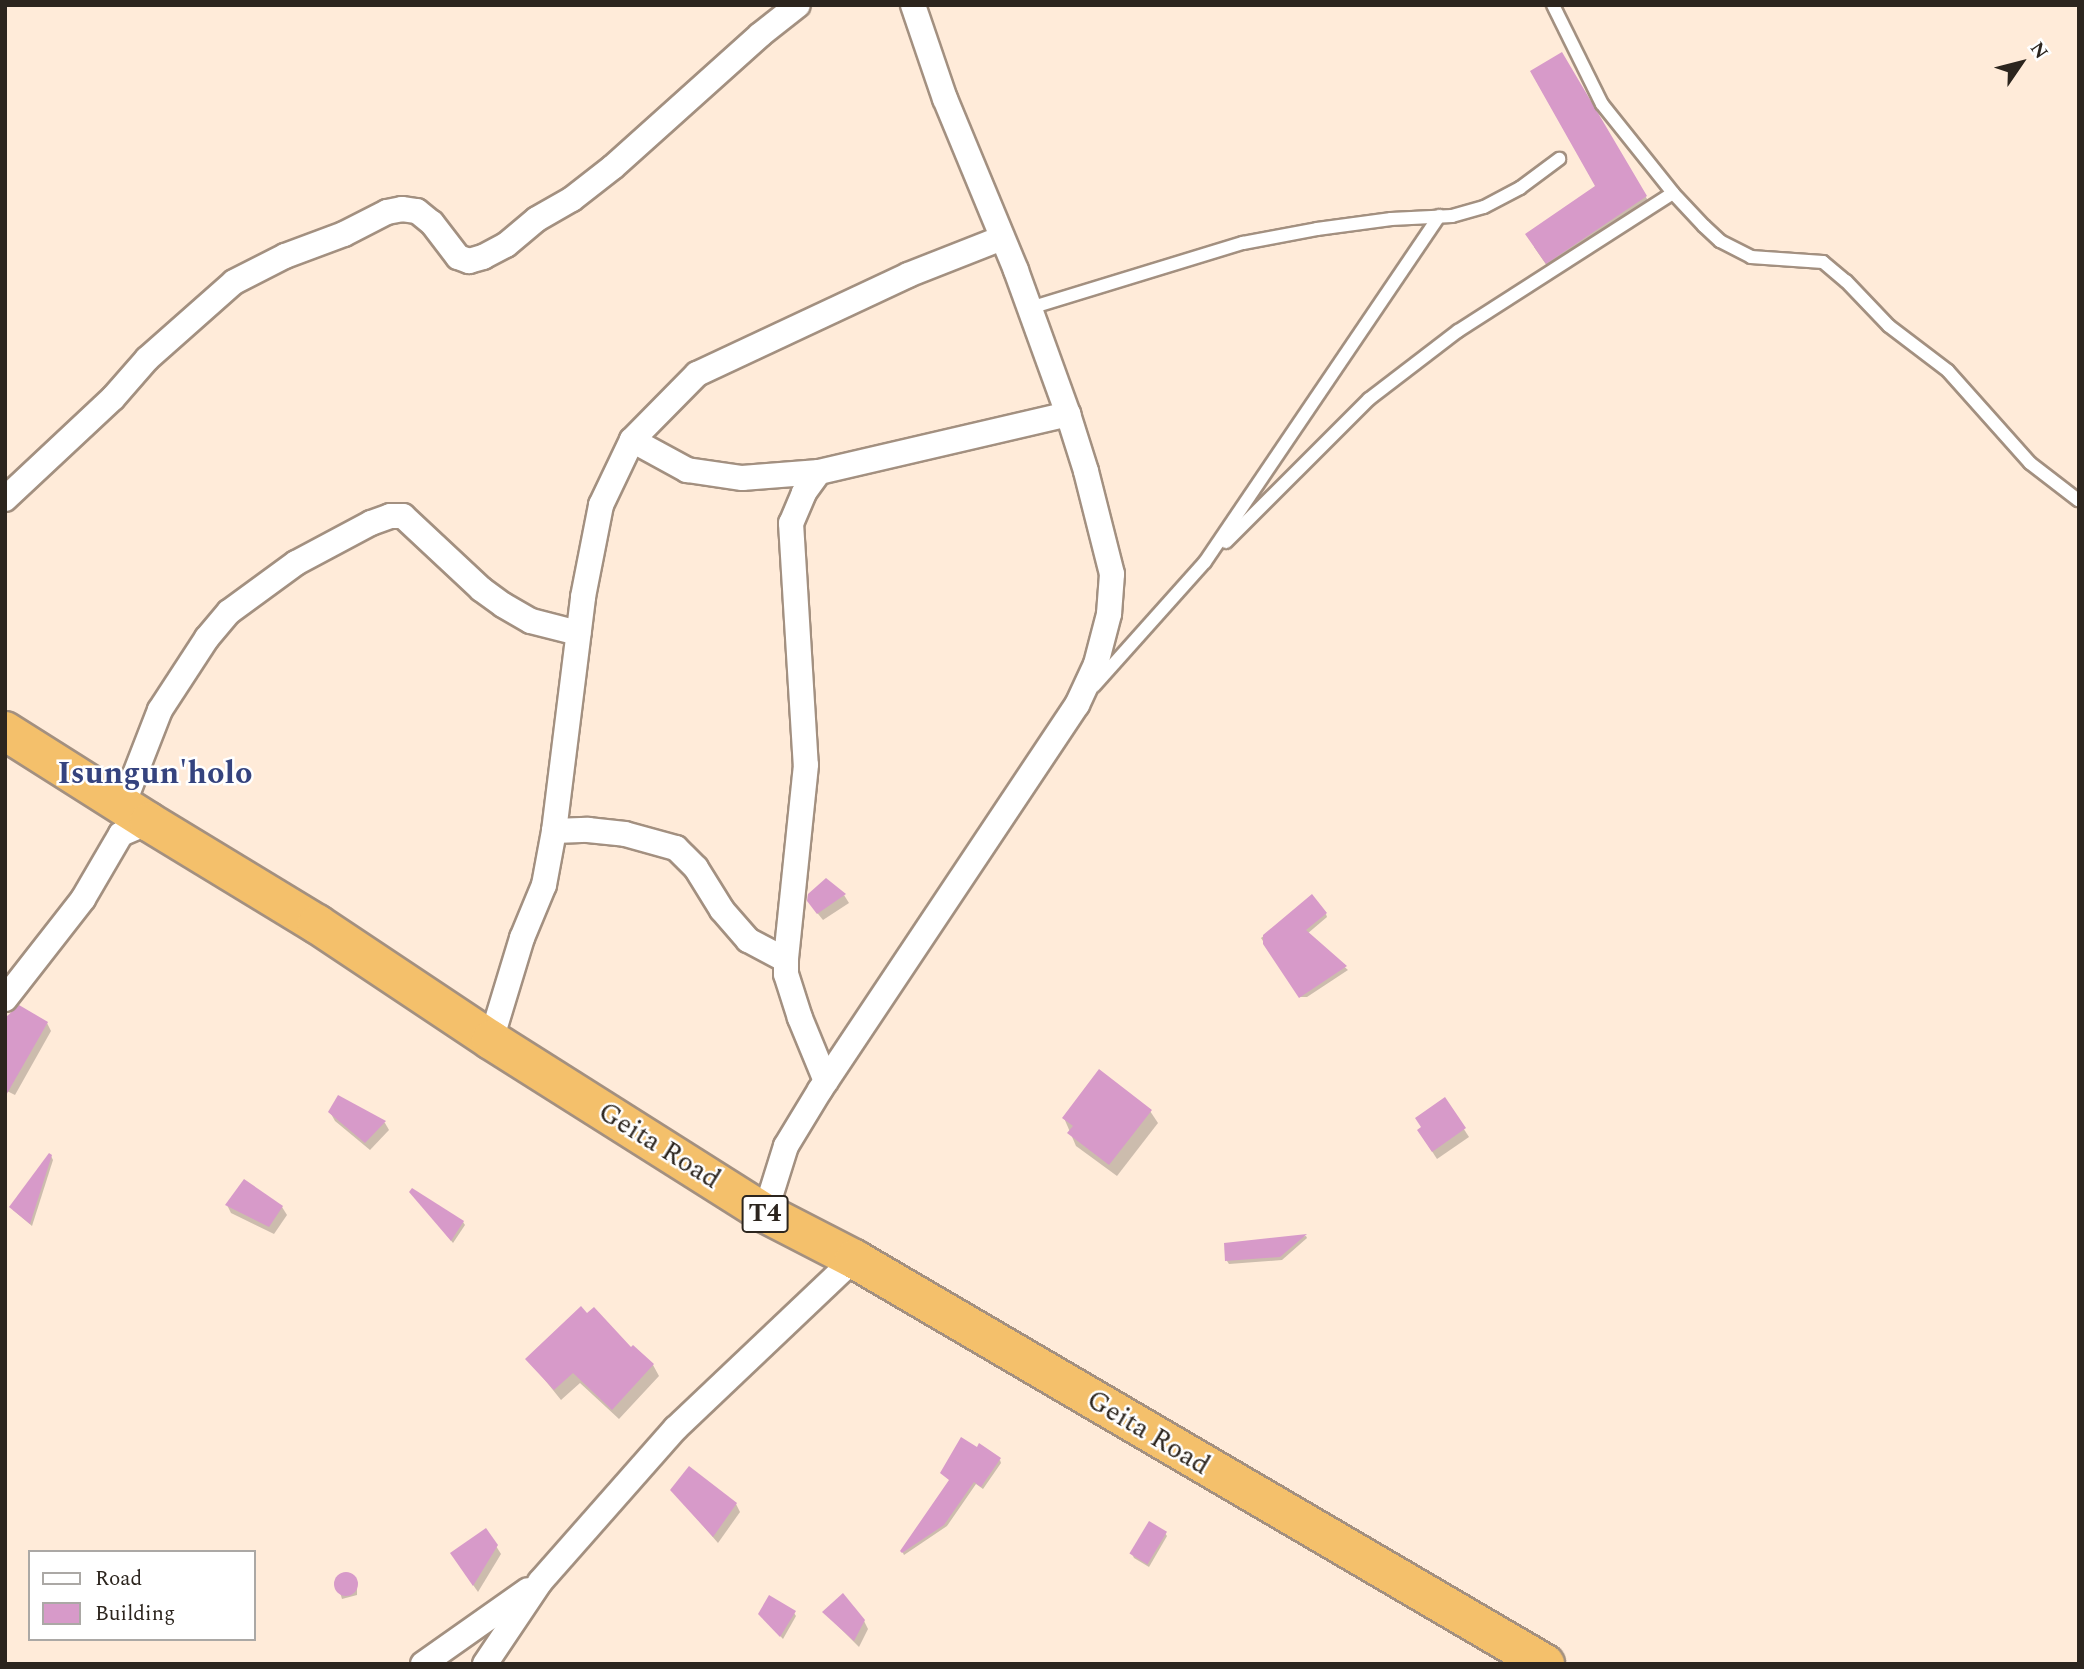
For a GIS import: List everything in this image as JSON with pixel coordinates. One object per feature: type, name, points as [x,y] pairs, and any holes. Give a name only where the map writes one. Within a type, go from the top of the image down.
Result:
[{"type":"highway","name":"Geita Road","points":[[5,730],[136,814],[317,923],[491,1040],[765,1213],[854,1259],[1545,1664]]},
{"type":"street","points":[[5,499],[113,398],[147,359],[234,282],[285,256],[344,234],[387,212],[402,209],[417,211],[432,223],[458,257],[469,261],[482,257],[506,245],[537,219],[572,199],[613,167],[760,35],[798,5]]},
{"type":"street","points":[[765,1213],[786,1146],[826,1081],[1077,705],[1096,664],[1109,614],[1112,574],[1086,471],[1068,414],[1030,308],[945,99],[913,5]]},
{"type":"street","points":[[491,1040],[522,938],[544,885],[554,831],[578,633],[601,505],[632,440],[697,374],[908,275],[1002,239]]},
{"type":"street","points":[[632,440],[687,470],[742,478],[819,472],[1068,414]]},
{"type":"street","points":[[819,472],[804,493],[791,523],[806,765],[786,974],[800,1018],[826,1081]]},
{"type":"street","points":[[5,999],[83,899],[121,834],[136,814],[160,710],[207,638],[229,612],[296,563],[371,523],[390,516],[403,516],[481,589],[503,605],[531,621],[578,633]]},
{"type":"street","points":[[554,831],[588,830],[625,834],[676,848],[696,868],[723,910],[748,940],[786,960]]},
{"type":"street","points":[[485,1664],[540,1582],[676,1428],[854,1259]]},
{"type":"street","points":[[423,1664],[540,1582]]},
{"type":"lane","points":[[1553,5],[1602,104],[1673,193],[1720,241],[1737,251],[1770,259],[1823,262],[1846,281],[1889,326],[1948,371],[2030,463],[2078,500]]},
{"type":"lane","points":[[1030,308],[1243,243],[1317,229],[1439,216],[1484,207],[1520,188],[1559,159]]},
{"type":"lane","points":[[1077,705],[1205,562],[1369,400],[1458,331],[1673,193]]},
{"type":"lane","points":[[1205,562],[1439,216]]},
{"type":"building","points":[[1562,52],[1647,196],[1546,264],[1525,234],[1595,186],[1530,71]]},
{"type":"building","points":[[826,878],[846,894],[817,914],[807,901],[808,894]]},
{"type":"building","points":[[1312,894],[1327,913],[1306,930],[1347,966],[1299,998],[1263,944],[1263,935]]},
{"type":"building","points":[[19,1005],[48,1022],[5,1097],[5,1018]]},
{"type":"building","points":[[1099,1069],[1152,1110],[1109,1165],[1067,1133],[1073,1126],[1062,1118]]},
{"type":"building","points":[[338,1095],[386,1121],[365,1143],[328,1112]]},
{"type":"building","points":[[1445,1097],[1466,1128],[1432,1152],[1417,1130],[1421,1127],[1415,1118]]},
{"type":"building","points":[[49,1153],[52,1155],[30,1224],[9,1207]]},
{"type":"building","points":[[244,1179],[283,1206],[269,1227],[225,1205]]},
{"type":"building","points":[[412,1188],[464,1221],[451,1241],[409,1192]]},
{"type":"building","points":[[1307,1234],[1280,1257],[1225,1261],[1224,1243]]},
{"type":"building","points":[[581,1306],[587,1313],[594,1307],[631,1347],[633,1345],[654,1364],[612,1410],[573,1373],[554,1390],[525,1359]]},
{"type":"building","points":[[961,1437],[977,1447],[979,1443],[1001,1458],[981,1487],[974,1482],[944,1525],[902,1553],[900,1551],[949,1480],[940,1473]]},
{"type":"building","points":[[689,1466],[737,1503],[713,1537],[670,1490]]},
{"type":"building","points":[[1149,1521],[1167,1532],[1147,1564],[1129,1554]]},
{"type":"building","points":[[486,1528],[498,1545],[473,1586],[450,1553]]},
{"type":"building","points":[[346,1572],[354,1576],[358,1584],[354,1592],[346,1596],[338,1592],[334,1584],[338,1576]]},
{"type":"building","points":[[843,1593],[865,1620],[854,1641],[822,1612]]},
{"type":"building","points":[[769,1595],[796,1611],[780,1637],[758,1614]]},
{"type":"district","name":"Isungun'holo","points":[[155,774]]}]
